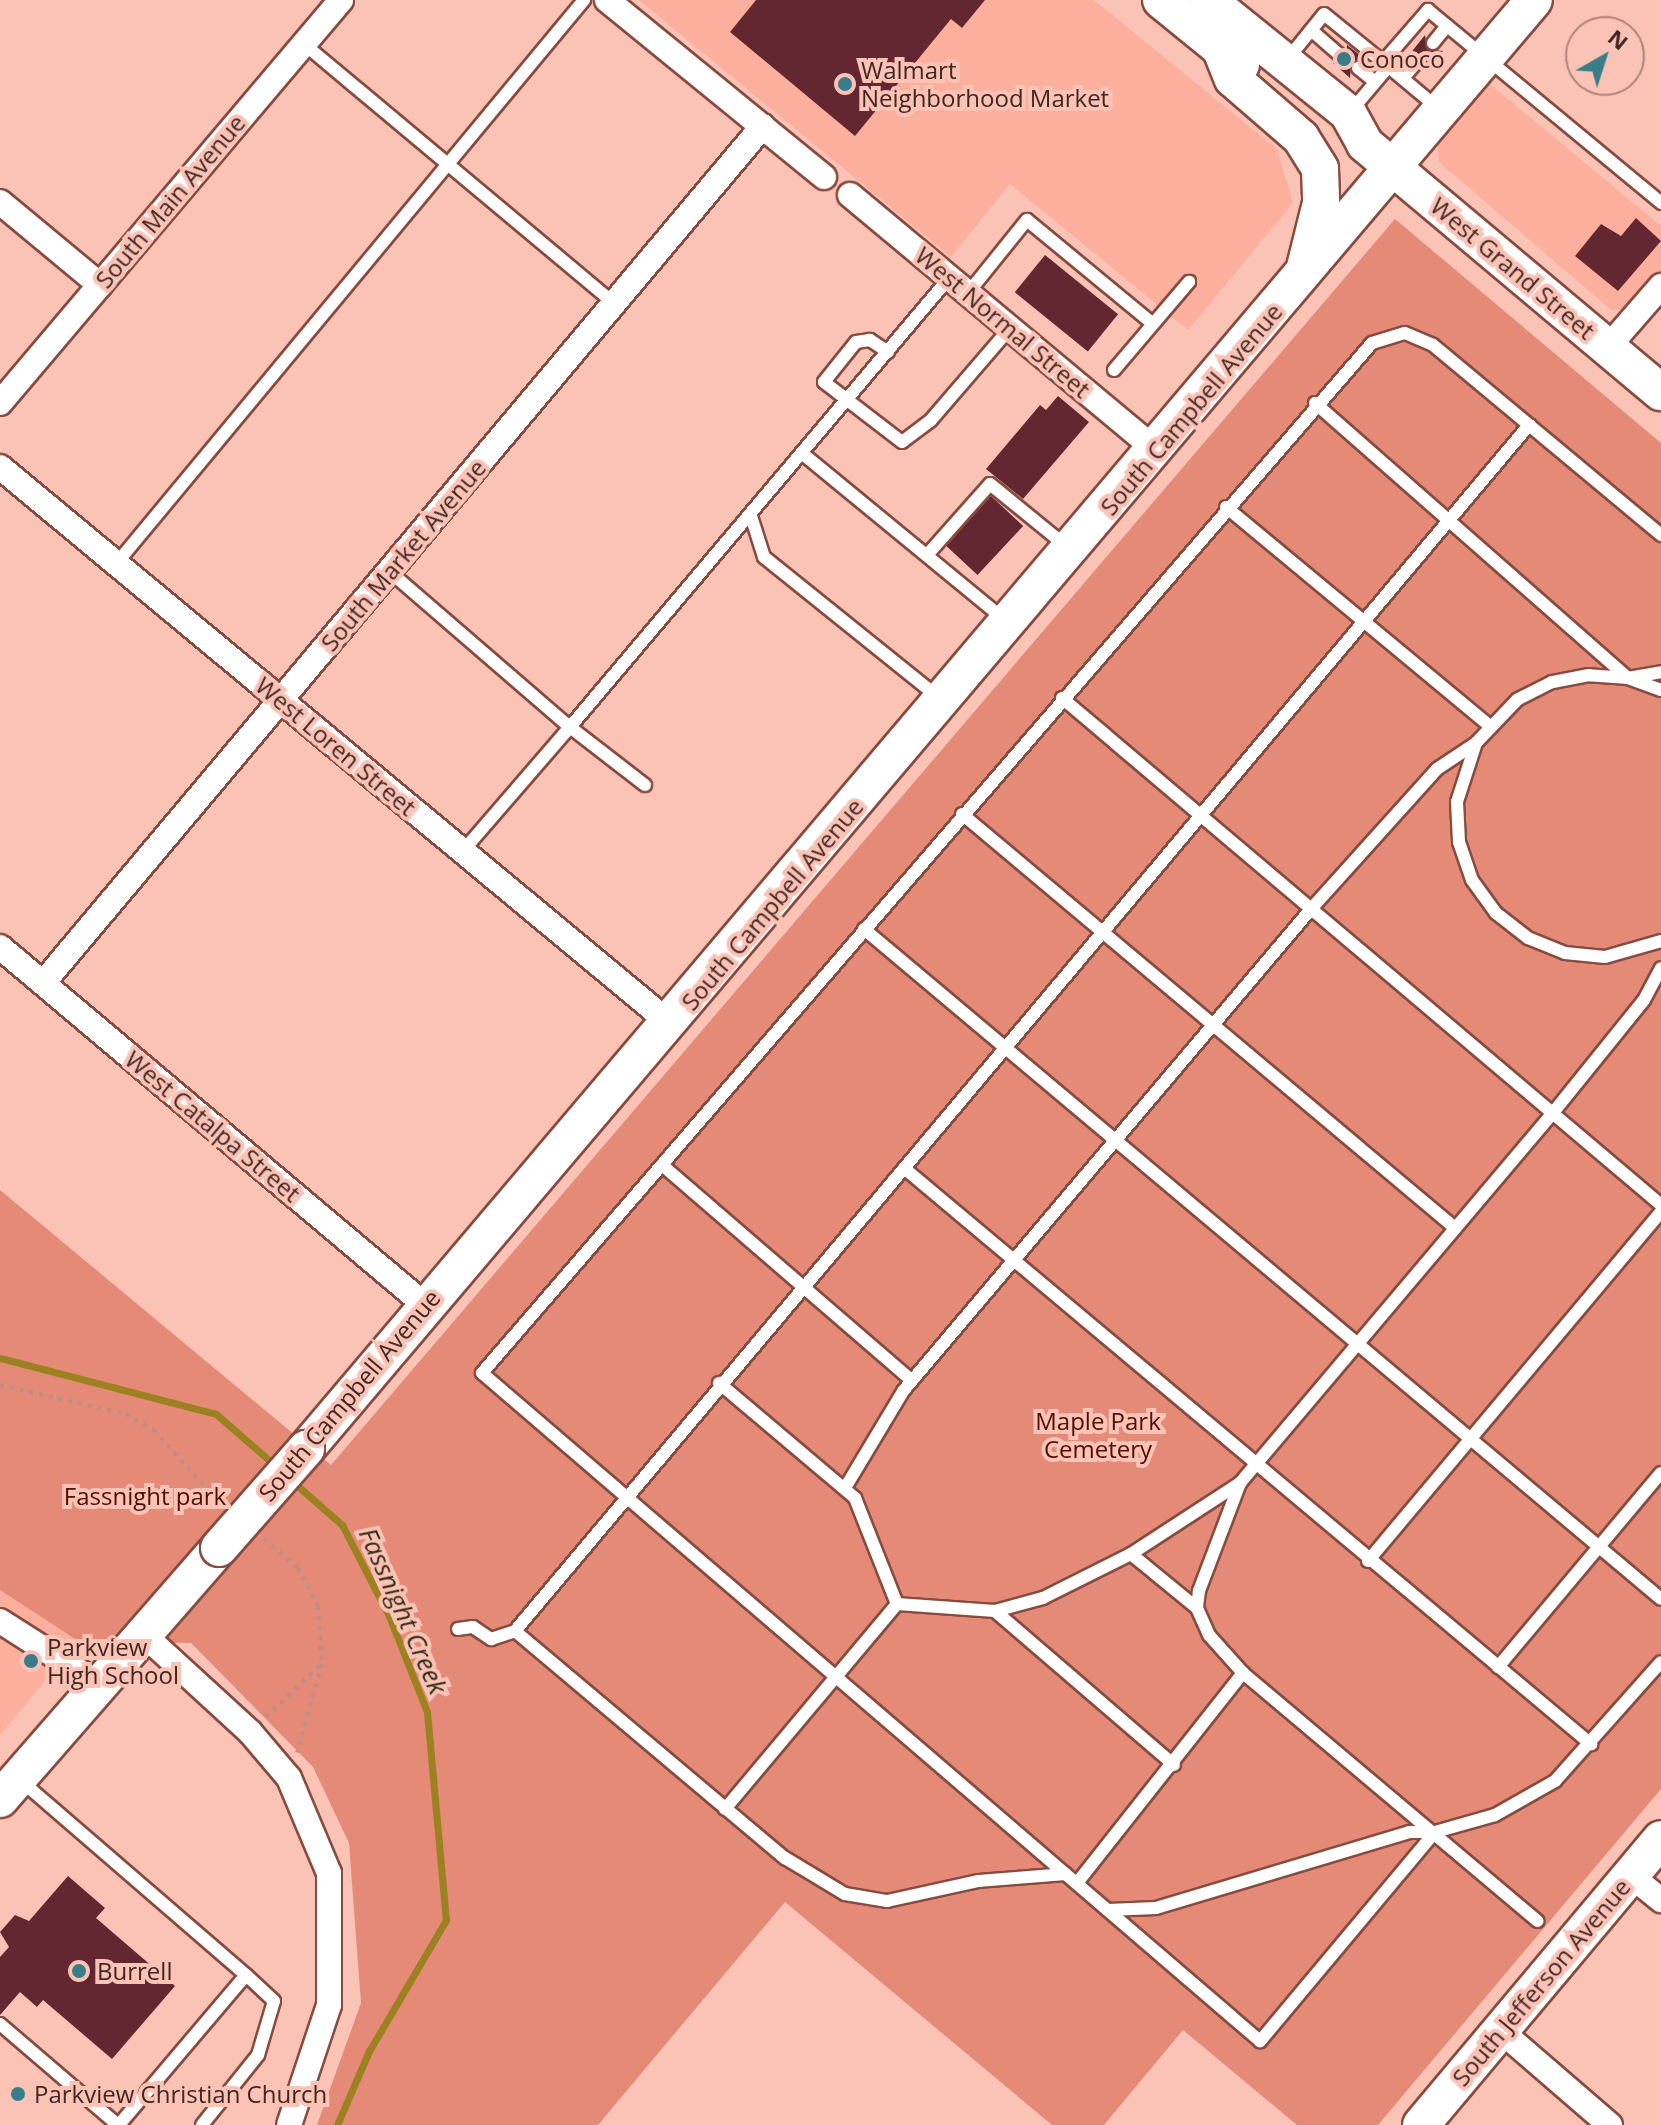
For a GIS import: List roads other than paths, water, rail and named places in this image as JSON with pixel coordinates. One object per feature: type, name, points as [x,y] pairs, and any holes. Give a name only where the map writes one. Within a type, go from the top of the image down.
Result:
[{"type":"main road","name":"West Grand Street","points":[[1161,0],[1323,132],[1365,144]]},
{"type":"main road","name":"South Campbell Avenue","points":[[9,1789],[671,1024],[1534,0]]},
{"type":"main road","name":"West Grand Street","points":[[1213,1],[1348,113],[1365,144],[1661,392]]},
{"type":"main road","points":[[1221,50],[1233,79],[1301,138],[1320,169],[1321,203],[1303,276]]},
{"type":"main road","name":"South Jefferson Avenue","points":[[1421,2125],[1661,1839]]},
{"type":"street","name":"South Main Avenue","points":[[0,403],[341,0]]},
{"type":"street","points":[[607,0],[824,177]]},
{"type":"street","name":"South Market Avenue","points":[[43,983],[763,126]]},
{"type":"street","name":"West Normal Street","points":[[850,195],[1156,450]]},
{"type":"street","points":[[0,202],[100,285]]},
{"type":"street","points":[[1608,347],[1661,286]]},
{"type":"street","name":"West Loren Street","points":[[0,467],[671,1024]]},
{"type":"street","name":"West Catalpa Street","points":[[0,947],[425,1305]]},
{"type":"street","points":[[0,1621],[99,1684]]},
{"type":"street","points":[[142,1633],[250,1732],[289,1778],[329,1873],[329,2005],[289,2125]]},
{"type":"street","points":[[1630,1875],[1661,1900]]},
{"type":"street","points":[[1501,2031],[1610,2125]]},
{"type":"lane","points":[[116,564],[584,0]]},
{"type":"lane","points":[[1348,113],[1428,10],[1661,203]]},
{"type":"lane","points":[[1285,62],[1324,14],[1441,110]]},
{"type":"lane","points":[[1433,43],[1447,26]]},
{"type":"lane","points":[[1311,30],[1339,54]]},
{"type":"lane","points":[[304,44],[614,303]]},
{"type":"lane","points":[[1403,78],[1417,62]]},
{"type":"lane","points":[[1358,68],[1375,82]]},
{"type":"lane","points":[[463,851],[888,352],[1027,220],[1152,323]]},
{"type":"lane","points":[[1114,370],[1189,282]]},
{"type":"lane","points":[[888,352],[862,339],[826,377],[825,386],[894,439],[908,440],[1010,328]]},
{"type":"lane","points":[[1435,1832],[1260,2041],[482,1373],[1315,403],[1364,349],[1382,336],[1405,333],[1433,345],[1661,535]]},
{"type":"lane","points":[[1315,403],[1628,678],[1661,690]]},
{"type":"lane","points":[[458,1629],[473,1627],[491,1639],[515,1631],[624,1495],[1103,934],[1529,425]]},
{"type":"lane","points":[[803,454],[1010,623]]},
{"type":"lane","points":[[927,555],[990,484],[1071,551]]},
{"type":"lane","points":[[1226,507],[1489,725]]},
{"type":"lane","points":[[751,516],[764,557],[943,702]]},
{"type":"lane","points":[[389,571],[570,727],[645,785]]},
{"type":"lane","points":[[1661,672],[1628,678],[1589,675],[1552,682],[1517,700],[1489,725],[1476,743],[1457,802],[1459,842],[1472,880],[1496,913],[1528,938],[1565,953],[1605,957],[1661,941]]},
{"type":"lane","points":[[1062,698],[1661,1205]]},
{"type":"lane","points":[[845,1488],[912,1381],[1311,909],[1437,769],[1476,743]]},
{"type":"lane","points":[[962,814],[1455,1228]]},
{"type":"lane","points":[[864,929],[1661,1599]]},
{"type":"lane","points":[[897,1604],[995,1611],[1043,1598],[1131,1554],[1240,1483],[1552,1114],[1644,1000],[1661,968]]},
{"type":"lane","points":[[662,1165],[912,1381]]},
{"type":"lane","points":[[904,1168],[1368,1561],[1591,1744]]},
{"type":"lane","points":[[1368,1561],[1468,1438],[1661,1212]]},
{"type":"lane","points":[[719,1383],[845,1488],[861,1507],[897,1604]]},
{"type":"lane","points":[[1498,1667],[1661,1473]]},
{"type":"lane","points":[[1197,1608],[1240,1483]]},
{"type":"lane","points":[[1131,1554],[1197,1608],[1209,1635],[1243,1673],[1538,1921]]},
{"type":"lane","points":[[725,1809],[897,1604]]},
{"type":"lane","points":[[995,1611],[1174,1765]]},
{"type":"lane","points":[[515,1631],[785,1858],[845,1894],[887,1901],[979,1881],[1072,1879],[1174,1765],[1243,1673]]},
{"type":"lane","points":[[1108,1910],[1156,1908],[1409,1832],[1435,1832],[1495,1815],[1555,1781],[1661,1662]]},
{"type":"lane","points":[[9,1789],[246,1975],[274,2001],[258,2055],[202,2125]]},
{"type":"lane","points":[[0,2024],[119,2125],[246,1975]]},
{"type":"waterway","name":"Fassnight Creek","points":[[0,1358],[216,1414],[277,1467]]},
{"type":"waterway","name":"Fassnight Creek","points":[[292,1481],[342,1525],[389,1616],[427,1712],[446,1920],[369,2051],[337,2125]]},
{"type":"place","name":"Conoco","points":[[1344,59]]},
{"type":"place","name":"Walmart Neighborhood Market","points":[[845,84]]},
{"type":"place","name":"Parkview High School","points":[[31,1661]]},
{"type":"place","name":"Burrell","points":[[79,1971]]},
{"type":"place","name":"Parkview Christian Church","points":[[18,2094]]},
{"type":"park label","name":"Maple Park Cemetery","points":[[1098,1435]]},
{"type":"park label","name":"Fassnight park","points":[[145,1496]]}]
